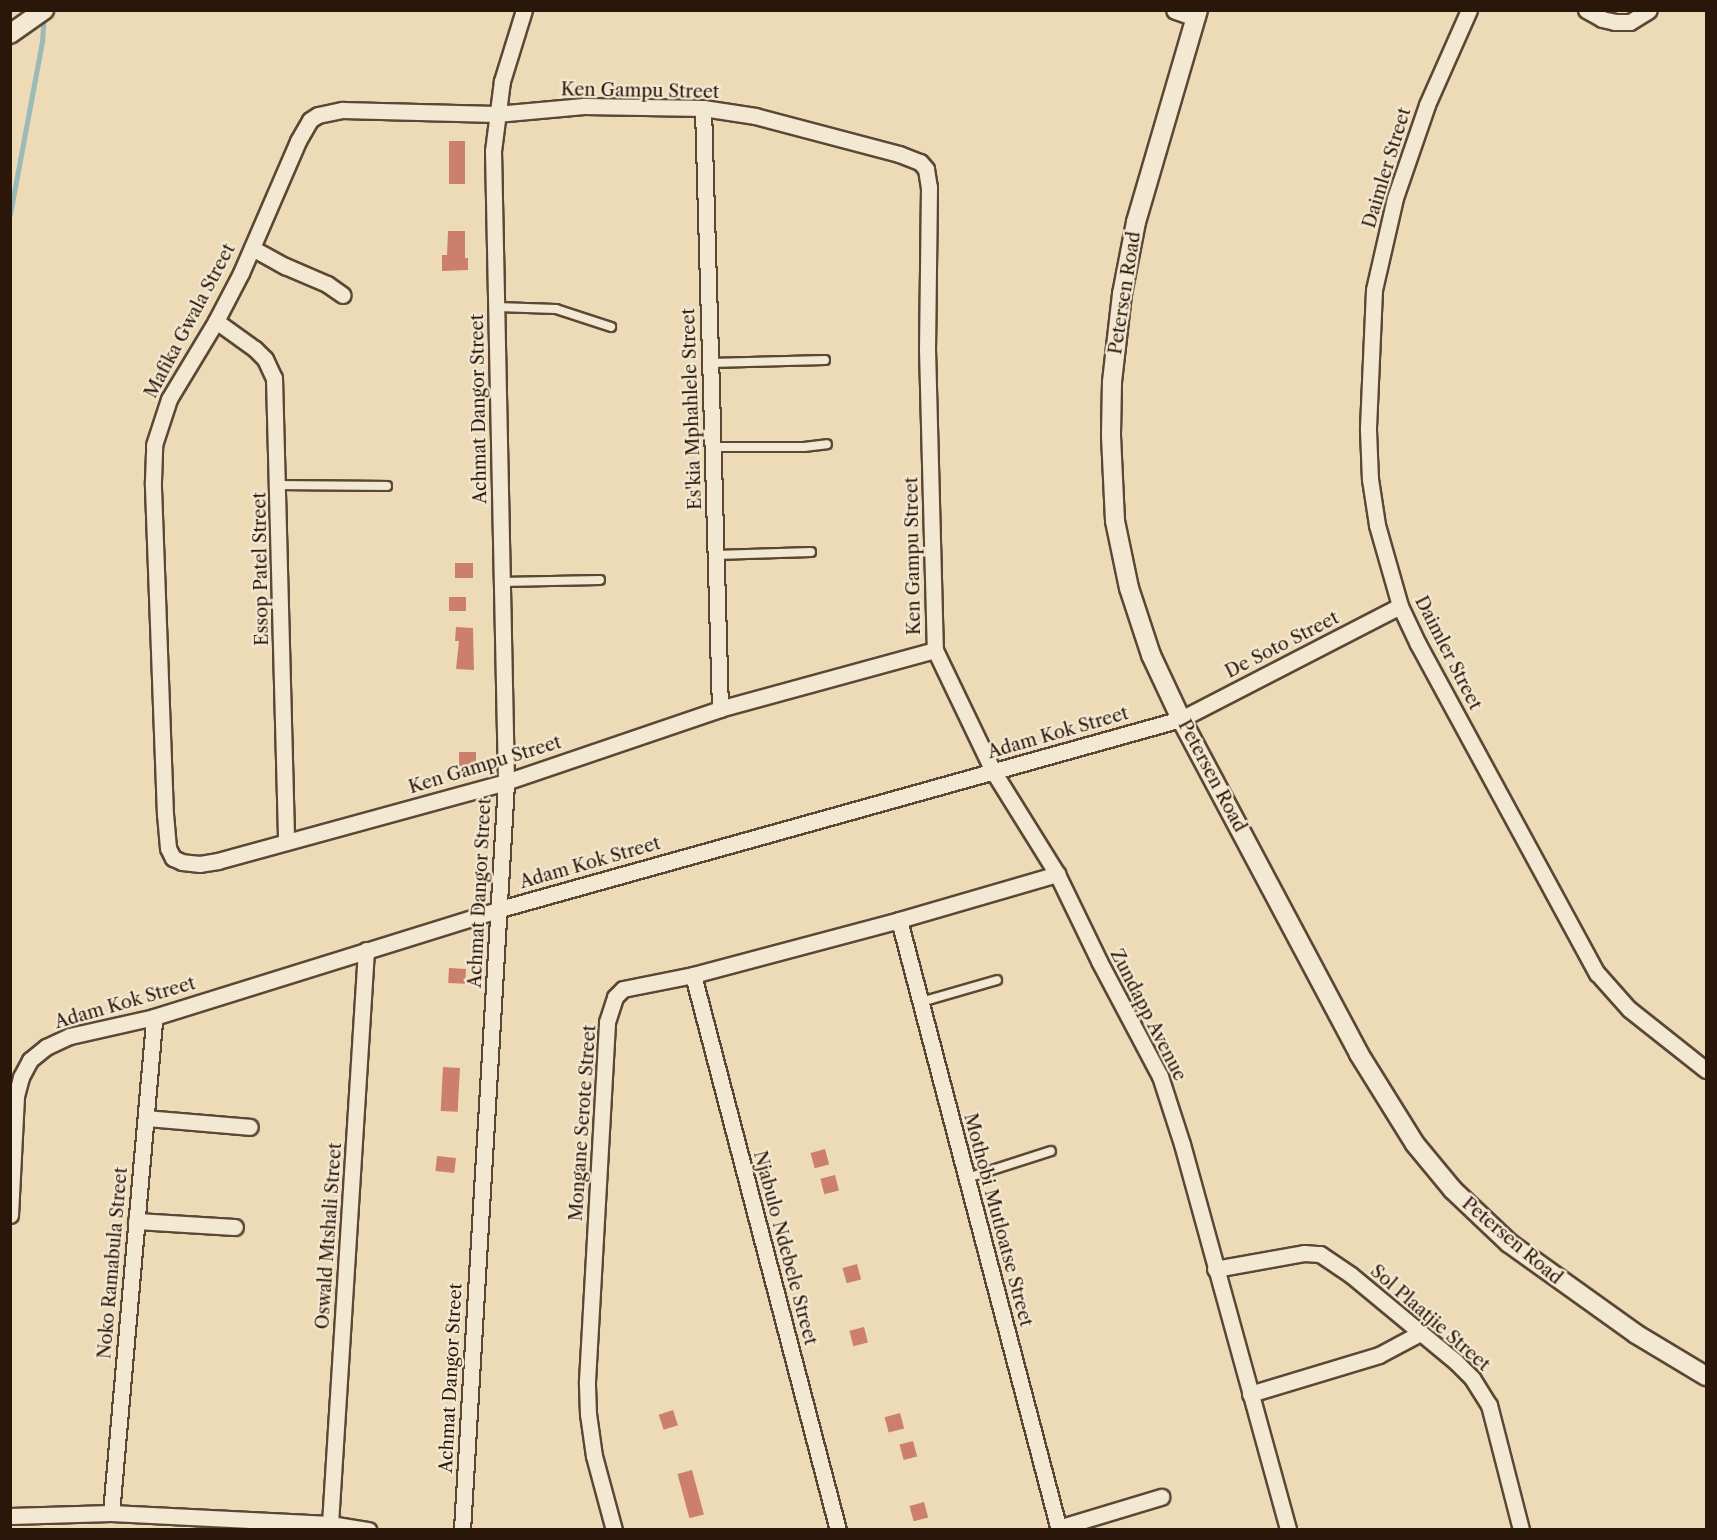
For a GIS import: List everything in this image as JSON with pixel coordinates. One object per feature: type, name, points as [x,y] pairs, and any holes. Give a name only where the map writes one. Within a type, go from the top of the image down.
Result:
[{"type":"street","points":[[14,31],[44,10]]},
{"type":"street","name":"Achmat Dangor Street","points":[[462,1530],[506,782],[494,151],[496,114],[502,81],[524,10]]},
{"type":"street","points":[[1176,10],[1197,14]]},
{"type":"street","name":"Daimler Street","points":[[1469,10],[1427,105],[1399,188],[1374,290],[1368,430],[1370,479],[1377,525],[1400,606],[1597,973],[1629,1009],[1707,1070]]},
{"type":"street","points":[[1586,10],[1602,19],[1615,22],[1630,21],[1649,10]]},
{"type":"street","name":"Petersen Road","points":[[1197,14],[1136,222],[1122,294],[1112,382],[1111,436],[1115,521],[1129,588],[1151,654],[1181,719],[1359,1054],[1415,1144],[1453,1190],[1509,1243],[1636,1334],[1707,1376]]},
{"type":"street","name":"Ken Gampu Street","points":[[168,848],[173,858],[182,862],[200,864],[286,842],[506,782],[720,709],[934,650],[927,349],[930,187],[926,169],[920,162],[898,154],[755,116],[703,108],[584,106],[496,114]]},
{"type":"street","name":"Es'kia Mphahlele Street","points":[[703,108],[720,709]]},
{"type":"street","name":"Mafika Gwala Street","points":[[168,848],[153,481],[154,445],[169,399],[216,321],[252,248],[305,128],[318,115],[342,110],[496,114]]},
{"type":"street","points":[[252,248],[285,266],[327,284],[343,295]]},
{"type":"street","name":"Essop Patel Street","points":[[216,321],[260,354],[274,378],[279,485],[286,842]]},
{"type":"street","name":"De Soto Street","points":[[1181,719],[1400,606]]},
{"type":"street","name":"Zundapp Avenue","points":[[934,650],[993,771],[1057,874],[1099,961],[1160,1076],[1288,1530]]},
{"type":"street","name":"Adam Kok Street","points":[[10,1215],[16,1096],[30,1060],[46,1047],[70,1036],[154,1017],[500,909],[1181,719]]},
{"type":"street","name":"Mongane Serote Street","points":[[614,1530],[594,1456],[586,1381],[607,1022],[615,997],[622,988],[693,975],[899,920],[1057,874]]},
{"type":"street","name":"Mothobi Mutloatse Street","points":[[899,920],[1058,1529]]},
{"type":"street","name":"Oswald Mtshali Street","points":[[330,1524],[366,950]]},
{"type":"street","name":"Njabulo Ndebele Street","points":[[693,975],[838,1530]]},
{"type":"street","name":"Noko Ramabula Street","points":[[111,1513],[154,1017]]},
{"type":"street","points":[[146,1118],[250,1126]]},
{"type":"street","points":[[136,1221],[235,1227]]},
{"type":"street","name":"Sol Plaatjie Street","points":[[1215,1269],[1304,1253],[1320,1254],[1333,1260],[1456,1362],[1484,1393],[1521,1530]]},
{"type":"street","points":[[1250,1394],[1379,1355],[1420,1333]]},
{"type":"street","points":[[1058,1529],[1161,1497]]},
{"type":"street","points":[[10,1516],[111,1513],[330,1524],[369,1530]]},
{"type":"lane","points":[[497,307],[556,309],[611,327]]},
{"type":"lane","points":[[710,363],[825,360]]},
{"type":"lane","points":[[713,447],[804,447],[827,444]]},
{"type":"lane","points":[[279,485],[387,486]]},
{"type":"lane","points":[[716,555],[811,552]]},
{"type":"lane","points":[[502,582],[600,580]]},
{"type":"lane","points":[[921,1002],[997,980]]},
{"type":"lane","points":[[967,1179],[1051,1151]]},
{"type":"building","points":[[449,141],[465,141],[465,184],[449,184]]},
{"type":"building","points":[[448,231],[465,231],[465,258],[468,258],[468,270],[442,271],[442,255],[447,255]]},
{"type":"building","points":[[455,563],[473,563],[473,578],[455,578]]},
{"type":"building","points":[[449,597],[466,597],[466,611],[449,611]]},
{"type":"building","points":[[456,627],[473,628],[474,670],[456,669],[459,641],[455,641]]},
{"type":"building","points":[[459,752],[476,752],[476,766],[459,766]]},
{"type":"building","points":[[449,968],[466,969],[465,984],[448,983]]},
{"type":"building","points":[[443,1067],[460,1068],[458,1112],[441,1111]]},
{"type":"building","points":[[825,1149],[829,1164],[815,1168],[811,1153]]},
{"type":"building","points":[[437,1156],[456,1158],[454,1173],[435,1171]]},
{"type":"building","points":[[835,1175],[839,1191],[824,1194],[820,1179]]},
{"type":"building","points":[[857,1264],[861,1279],[847,1283],[843,1268]]},
{"type":"building","points":[[864,1327],[868,1343],[853,1346],[849,1331]]},
{"type":"building","points":[[673,1410],[678,1425],[664,1430],[659,1415]]},
{"type":"building","points":[[900,1413],[904,1428],[889,1433],[885,1417]]},
{"type":"building","points":[[913,1441],[917,1456],[904,1460],[899,1445]]},
{"type":"building","points":[[692,1470],[704,1514],[689,1518],[678,1474]]},
{"type":"building","points":[[924,1502],[928,1517],[914,1521],[910,1506]]},
{"type":"waterway","points":[[10,214],[42,42],[44,15]]}]
